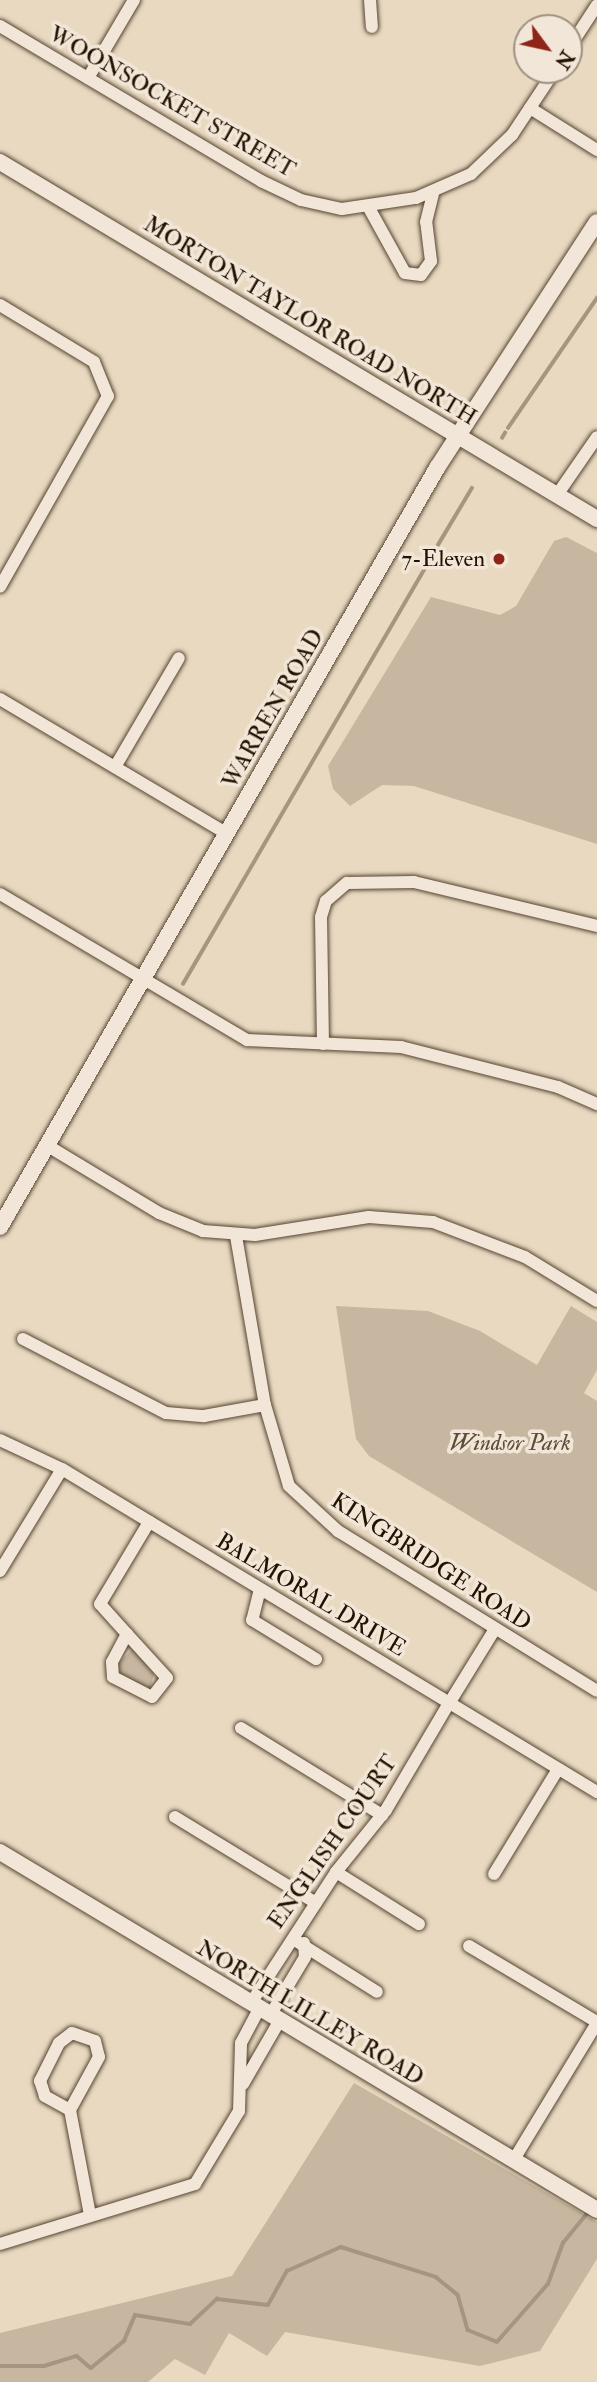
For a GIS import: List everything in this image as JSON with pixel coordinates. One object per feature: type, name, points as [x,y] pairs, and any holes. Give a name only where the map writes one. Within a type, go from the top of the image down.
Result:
[{"type":"street","points":[[88,78],[134,0]]},
{"type":"street","points":[[370,0],[372,27]]},
{"type":"street","points":[[583,26],[597,5]]},
{"type":"street","name":"WOONSOCKET STREET","points":[[0,26],[282,192],[321,206],[369,208],[433,193],[483,165],[530,108],[546,84]]},
{"type":"street","points":[[530,108],[597,150]]},
{"type":"street","name":"MORTON TAYLOR ROAD NORTH","points":[[0,162],[597,519]]},
{"type":"street","points":[[369,208],[405,273],[421,275],[431,261],[426,222],[433,193]]},
{"type":"street","name":"WARREN ROAD","points":[[0,1227],[145,981],[227,834],[458,436],[597,222]]},
{"type":"street","points":[[0,305],[88,357],[106,382],[104,413],[0,587]]},
{"type":"street","points":[[557,495],[597,437]]},
{"type":"street","points":[[115,766],[179,658]]},
{"type":"street","points":[[0,699],[227,834]]},
{"type":"street","points":[[323,1044],[321,917],[327,901],[346,883],[414,881],[597,926]]},
{"type":"street","points":[[0,894],[247,1040],[401,1047],[558,1087],[597,1104]]},
{"type":"street","points":[[48,1146],[168,1218],[236,1236],[369,1217],[433,1222],[525,1257],[597,1301]]},
{"type":"street","name":"KINGBRIDGE ROAD","points":[[236,1236],[265,1405],[281,1470],[311,1510],[495,1629],[597,1691]]},
{"type":"street","points":[[23,1339],[166,1413],[204,1416],[265,1405]]},
{"type":"street","name":"BALMORAL DRIVE","points":[[0,1440],[62,1469],[451,1700],[597,1793]]},
{"type":"street","points":[[0,1571],[4,1556],[62,1469]]},
{"type":"street","points":[[127,1634],[112,1662],[113,1677],[152,1697],[167,1678],[100,1604],[149,1522]]},
{"type":"street","points":[[260,1589],[252,1620],[316,1659]]},
{"type":"street","name":"ENGLISH COURT","points":[[265,2011],[316,1903],[336,1872],[382,1815],[495,1629]]},
{"type":"street","points":[[241,1728],[382,1815]]},
{"type":"street","points":[[494,1874],[558,1769]]},
{"type":"street","points":[[175,1817],[316,1903]]},
{"type":"street","name":"NORTH LILLEY ROAD","points":[[0,1852],[597,2210]]},
{"type":"street","points":[[336,1872],[419,1924]]},
{"type":"street","points":[[243,2084],[241,2043],[305,1957],[298,1942]]},
{"type":"street","points":[[298,1942],[377,1992]]},
{"type":"street","points":[[469,1946],[597,2022],[513,2161]]},
{"type":"street","points":[[0,2244],[90,2215],[178,2194],[195,2184],[239,2112],[243,2084],[265,2011]]},
{"type":"street","points":[[70,2110],[45,2096],[40,2081],[59,2043],[80,2033],[95,2041],[99,2057],[70,2110],[90,2215]]},
{"type":"green space","points":[[566,537],[597,553],[597,844],[414,786],[382,785],[350,806],[333,789],[328,766],[431,597],[500,615],[516,606],[554,541]]},
{"type":"green space","name":"Windsor Park","points":[[336,1306],[428,1311],[480,1331],[537,1365],[571,1306],[597,1322],[597,1370],[584,1393],[597,1401],[597,1592],[369,1456],[356,1439]]},
{"type":"green space","points":[[133,1648],[154,1673],[150,1690],[119,1675],[117,1665]]},
{"type":"green space","points":[[354,2083],[597,2222],[597,2259],[540,2351],[480,2366],[285,2332],[267,2356],[229,2333],[205,2375],[175,2359],[148,2382],[0,2382],[0,2333],[232,2276]]},
{"type":"waterway","points":[[508,428],[597,298]]},
{"type":"waterway","points":[[502,438],[505,433]]},
{"type":"waterway","points":[[438,545],[472,488]]},
{"type":"waterway","points":[[183,984],[427,564]]},
{"type":"waterway","points":[[0,2366],[44,2366],[77,2356],[91,2368],[124,2341],[135,2315],[190,2324],[217,2299],[268,2305],[287,2271],[341,2247],[436,2277],[458,2295],[468,2330],[497,2342],[548,2284],[563,2243],[589,2211]]},
{"type":"place","name":"7-Eleven","points":[[499,559]]}]
